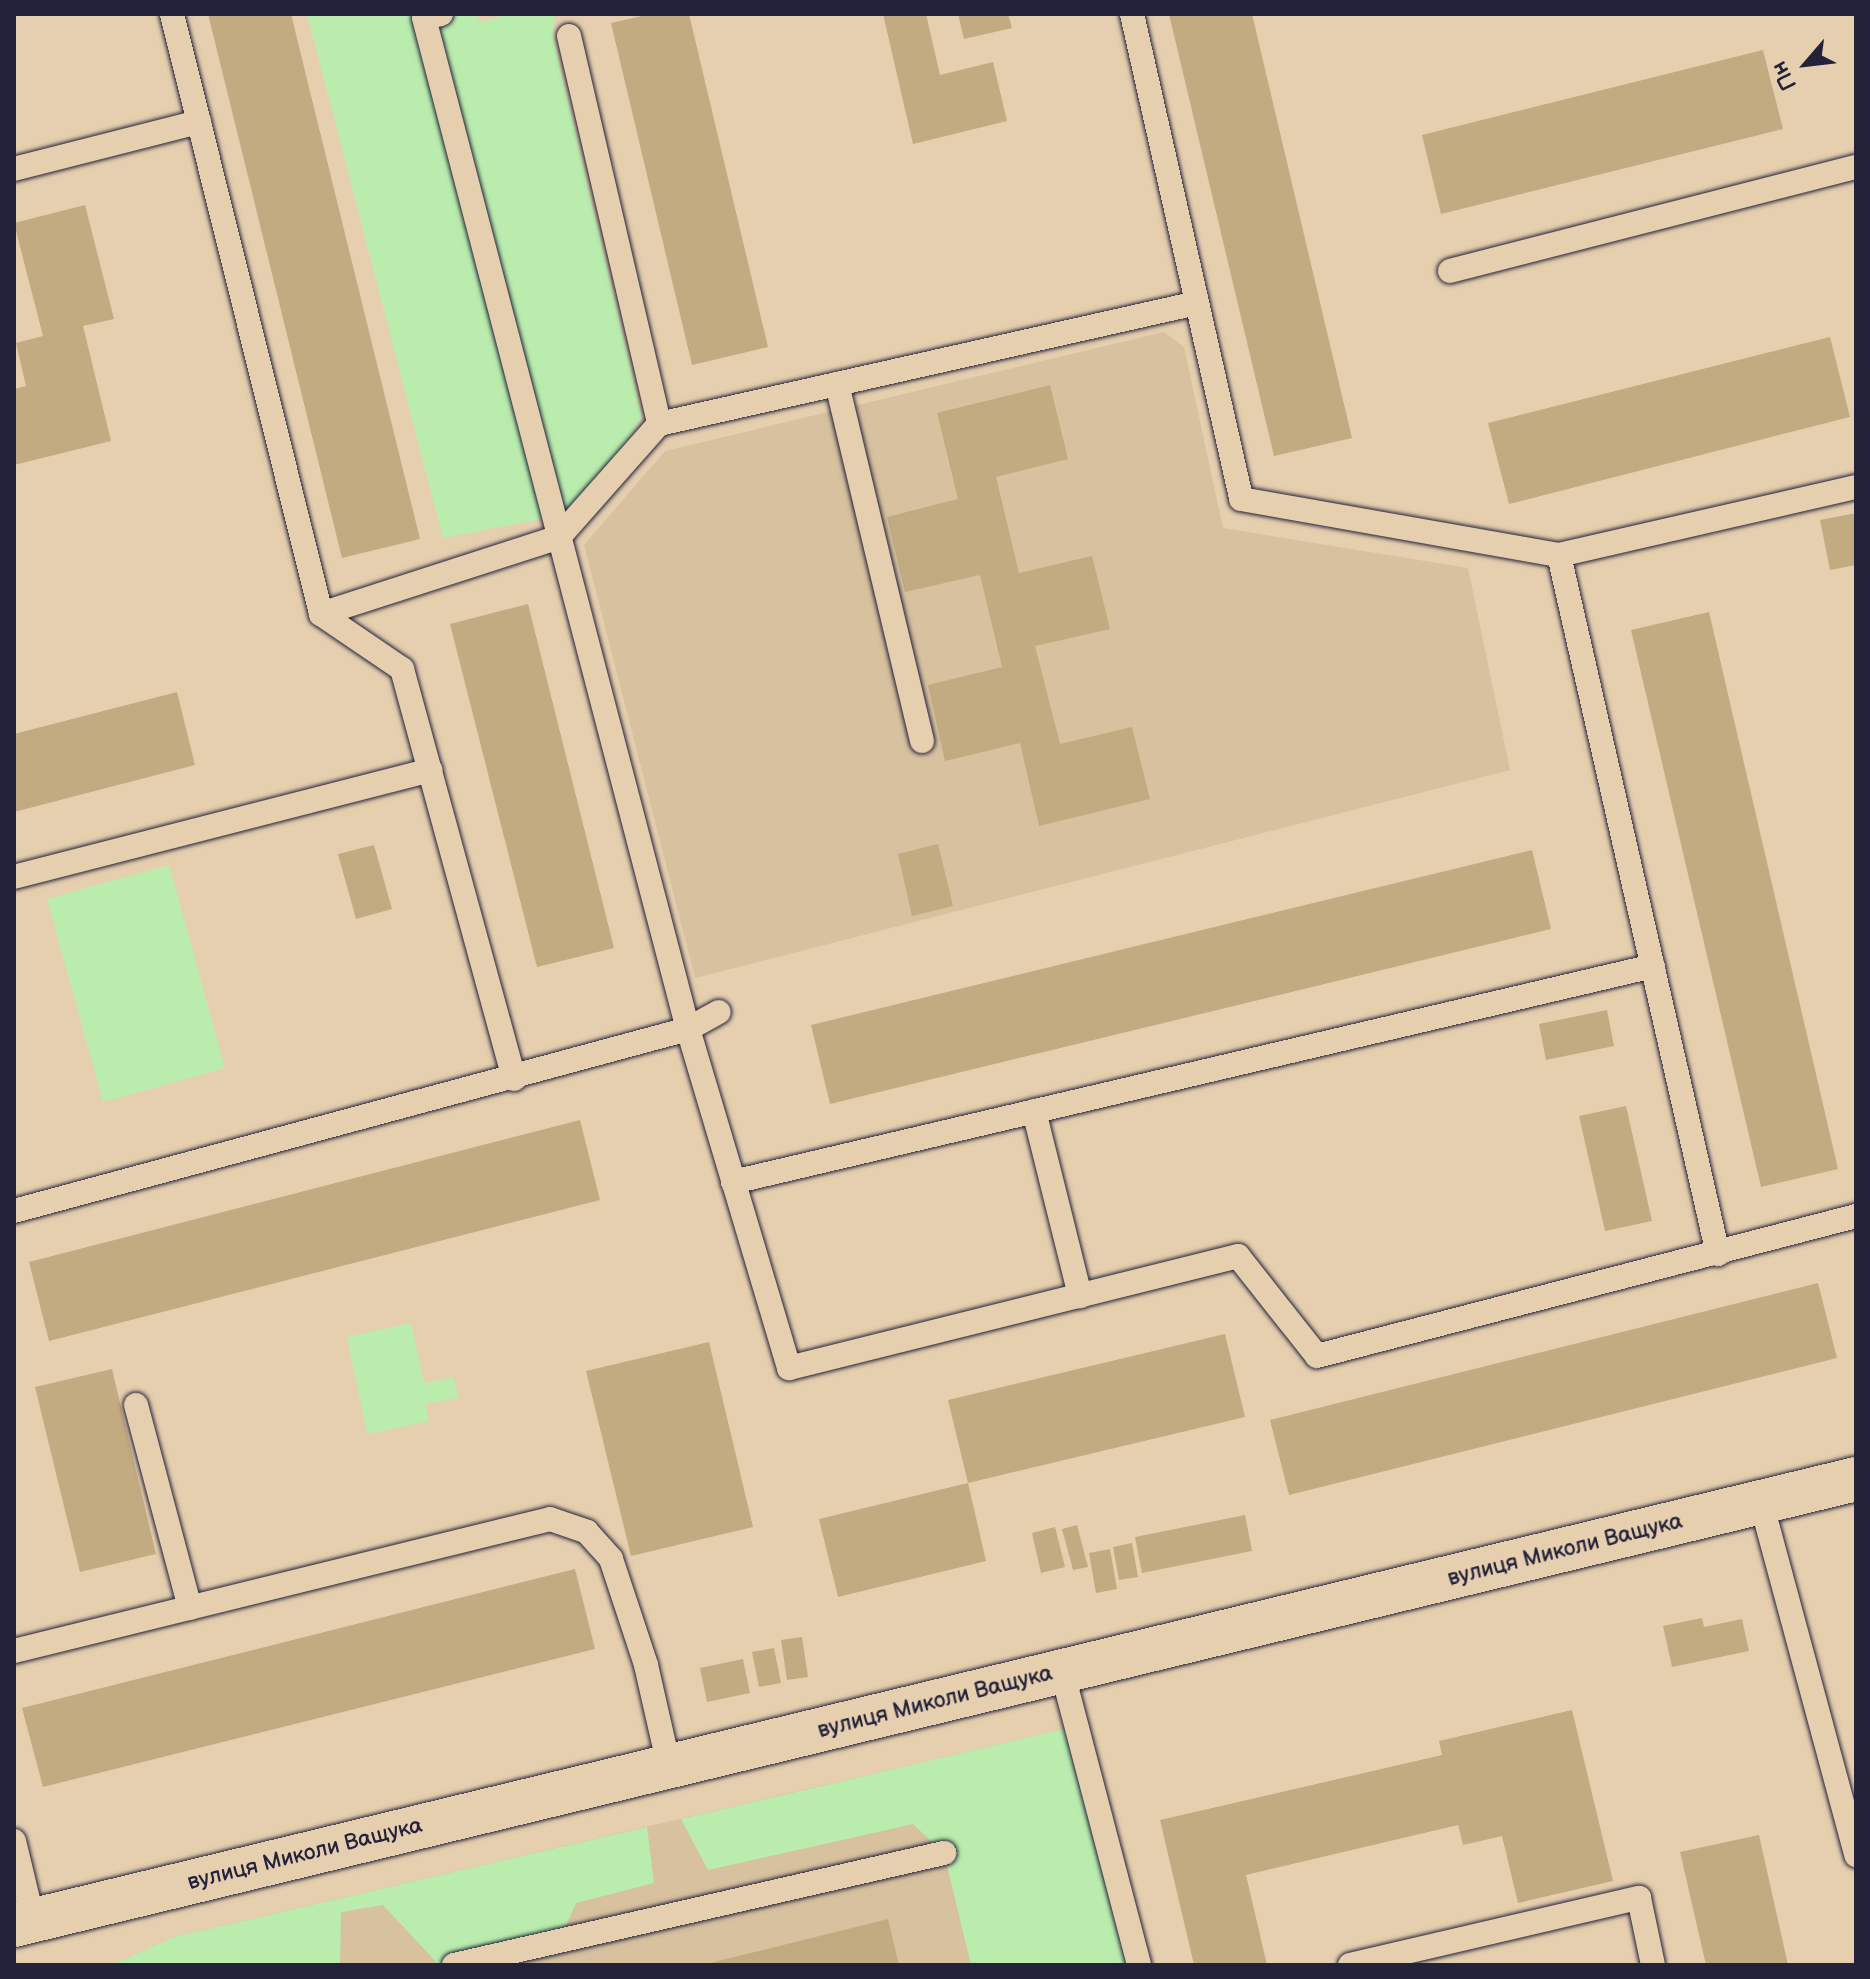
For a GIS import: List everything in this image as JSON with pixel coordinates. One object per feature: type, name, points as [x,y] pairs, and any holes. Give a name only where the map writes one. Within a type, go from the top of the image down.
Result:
[{"type":"street","name":"вулиця Миколи Ващука","points":[[24,1922],[1856,1479]]},
{"type":"lane","points":[[172,14],[321,614],[402,669],[514,1079]]},
{"type":"lane","points":[[441,14],[424,18],[688,1029],[789,1368],[1238,1256],[1317,1356],[1856,1216]]},
{"type":"lane","points":[[1132,14],[1241,499],[1559,555],[1856,487]]},
{"type":"lane","points":[[569,36],[659,424]]},
{"type":"lane","points":[[14,169],[199,122]]},
{"type":"lane","points":[[1450,271],[1856,167]]},
{"type":"lane","points":[[321,614],[559,537],[659,424],[1197,303]]},
{"type":"lane","points":[[837,384],[922,741]]},
{"type":"lane","points":[[1559,555],[1718,1254]]},
{"type":"lane","points":[[14,877],[430,770]]},
{"type":"lane","points":[[733,1182],[1653,966]]},
{"type":"lane","points":[[14,1211],[514,1079],[688,1029],[719,1012]]},
{"type":"lane","points":[[1034,1111],[1080,1296]]},
{"type":"lane","points":[[136,1405],[190,1608]]},
{"type":"lane","points":[[1761,1502],[1856,1855]]},
{"type":"lane","points":[[14,1651],[550,1519],[587,1532],[611,1559],[646,1665],[669,1766]]},
{"type":"lane","points":[[1062,1671],[1139,1965]]},
{"type":"lane","points":[[14,1841],[24,1922]]},
{"type":"lane","points":[[454,1965],[944,1853]]},
{"type":"lane","points":[[1350,1965],[1639,1898],[1653,1965]]},
{"type":"shaded area","points":[[1164,332],[1184,347],[1223,528],[1468,568],[1510,770],[695,978],[584,545],[665,451]]},
{"type":"shaded area","points":[[1077,1726],[1138,1965],[112,1965],[174,1937]]},
{"type":"green space","points":[[307,14],[477,14],[480,22],[508,14],[555,14],[553,37],[642,417],[583,511],[443,538]]},
{"type":"green space","points":[[169,865],[225,1068],[103,1102],[47,899]]},
{"type":"green space","points":[[411,1323],[424,1383],[454,1377],[458,1398],[425,1404],[429,1421],[367,1434],[347,1337]]},
{"type":"green space","points":[[1077,1726],[1139,1965],[971,1965],[944,1853],[913,1824],[708,1870],[681,1819]]},
{"type":"green space","points":[[647,1827],[654,1883],[576,1903],[559,1941],[439,1965],[383,1905],[341,1912],[340,1965],[112,1965],[174,1937]]},
{"type":"building","points":[[208,14],[291,14],[420,539],[342,558]]},
{"type":"building","points":[[651,14],[689,14],[768,347],[692,365],[611,23]]},
{"type":"building","points":[[883,14],[926,14],[940,75],[993,62],[1007,121],[913,144]]},
{"type":"building","points":[[958,14],[1008,14],[1012,28],[964,39]]},
{"type":"building","points":[[1169,14],[1252,14],[1352,438],[1274,456]]},
{"type":"building","points":[[1763,50],[1783,129],[1441,214],[1422,135]]},
{"type":"building","points":[[85,205],[114,319],[83,326],[111,441],[14,465],[14,389],[26,386],[16,343],[43,336],[14,223]]},
{"type":"building","points":[[1830,337],[1850,417],[1509,504],[1488,423]]},
{"type":"building","points":[[1050,385],[1068,459],[996,477],[1019,573],[1092,556],[1110,629],[1035,646],[1060,744],[1132,727],[1150,799],[1039,826],[1020,743],[945,761],[928,685],[1002,667],[980,575],[905,592],[887,517],[958,499],[937,413]]},
{"type":"building","points":[[1856,513],[1856,565],[1830,570],[1820,520]]},
{"type":"building","points":[[528,604],[614,948],[537,967],[450,624]]},
{"type":"building","points":[[1709,612],[1838,1169],[1761,1187],[1631,630]]},
{"type":"building","points":[[177,692],[195,765],[14,812],[14,734]]},
{"type":"building","points":[[938,844],[953,906],[912,916],[898,854]]},
{"type":"building","points":[[374,845],[392,909],[356,919],[338,854]]},
{"type":"building","points":[[1532,850],[1551,929],[830,1104],[811,1025]]},
{"type":"building","points":[[1607,1010],[1614,1046],[1546,1060],[1539,1024]]},
{"type":"building","points":[[1626,1106],[1652,1221],[1605,1231],[1579,1116]]},
{"type":"building","points":[[580,1120],[600,1200],[49,1341],[29,1262]]},
{"type":"building","points":[[1818,1283],[1837,1358],[1289,1495],[1270,1420]]},
{"type":"building","points":[[1225,1334],[1245,1417],[968,1483],[948,1400]]},
{"type":"building","points":[[709,1342],[753,1527],[631,1556],[586,1371]]},
{"type":"building","points":[[112,1369],[156,1554],[80,1572],[35,1387]]},
{"type":"building","points":[[968,1483],[986,1561],[838,1597],[819,1519]]},
{"type":"building","points":[[1245,1515],[1252,1551],[1142,1573],[1135,1537]]},
{"type":"building","points":[[1077,1525],[1088,1567],[1073,1570],[1062,1529]]},
{"type":"building","points":[[1055,1527],[1065,1567],[1041,1573],[1032,1533]]},
{"type":"building","points":[[1132,1543],[1138,1577],[1119,1580],[1113,1547]]},
{"type":"building","points":[[1110,1549],[1117,1589],[1096,1593],[1089,1553]]},
{"type":"building","points":[[575,1569],[595,1649],[43,1787],[22,1708]]},
{"type":"building","points":[[1702,1618],[1704,1627],[1742,1619],[1749,1651],[1672,1667],[1663,1626]]},
{"type":"building","points":[[802,1637],[808,1677],[787,1680],[781,1640]]},
{"type":"building","points":[[774,1648],[781,1683],[759,1687],[752,1652]]},
{"type":"building","points":[[743,1659],[750,1693],[707,1702],[700,1668]]},
{"type":"building","points":[[1572,1710],[1613,1881],[1518,1903],[1502,1836],[1463,1845],[1458,1825],[1246,1875],[1267,1965],[1194,1965],[1160,1820],[1442,1755],[1439,1741]]},
{"type":"building","points":[[1759,1835],[1788,1965],[1706,1965],[1680,1852]]},
{"type":"building","points":[[888,1919],[899,1965],[706,1965],[706,1964]]}]
